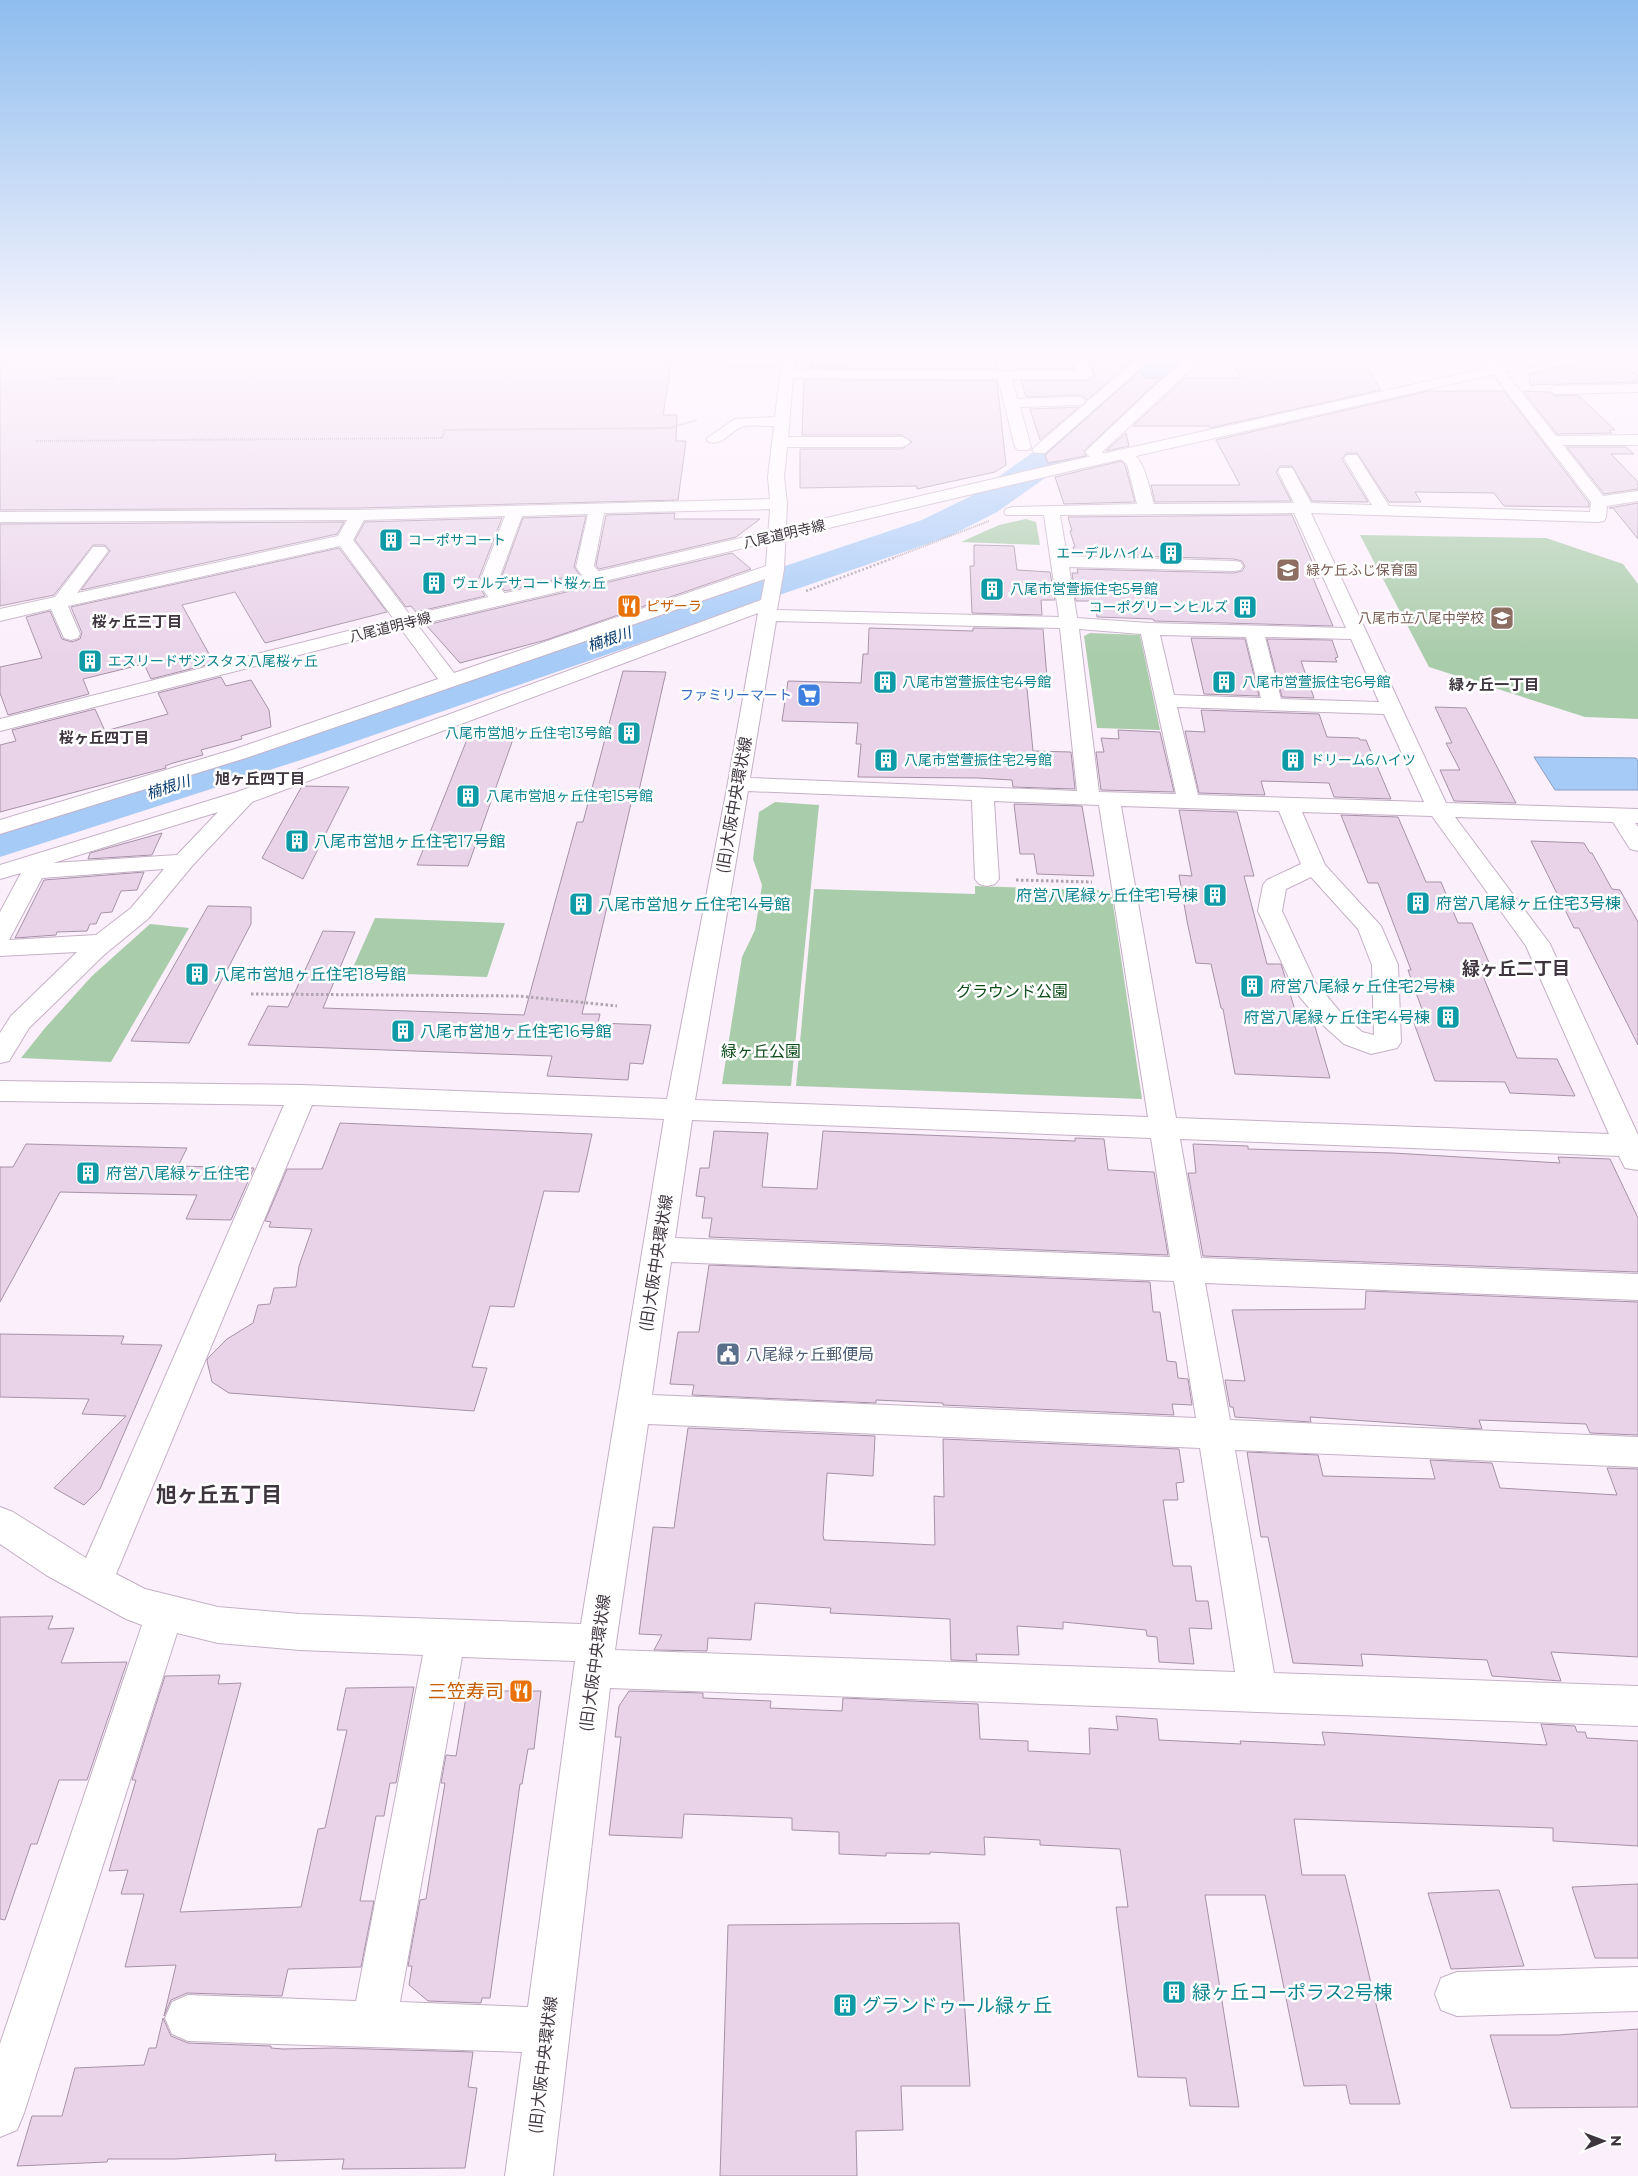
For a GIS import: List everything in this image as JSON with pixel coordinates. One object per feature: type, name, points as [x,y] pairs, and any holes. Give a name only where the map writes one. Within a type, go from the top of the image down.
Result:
[{"type":"street","name":"(旧)大阪中央環状線","points":[[529,2176],[595,1655],[679,1110],[738,784],[757,625],[775,569],[779,504],[776,476],[779,455]]},
{"type":"street","points":[[1096,455],[1100,459]]},
{"type":"street","name":"八尾道明寺線","points":[[0,725],[408,622],[1120,455]]},
{"type":"street","points":[[1123,455],[1134,462],[1148,510]]},
{"type":"street","points":[[1012,512],[1302,508],[1598,517],[1599,502],[1563,455]]},
{"type":"street","points":[[1352,458],[1383,510]]},
{"type":"street","points":[[0,1091],[302,1095],[1163,1129],[1635,1153],[1538,944],[1438,809],[1286,471]]},
{"type":"street","points":[[1599,502],[1638,496]]},
{"type":"street","points":[[0,517],[358,515],[779,504]]},
{"type":"street","points":[[595,578],[585,567],[597,509]]},
{"type":"street","points":[[1052,510],[1099,799],[1123,883],[1186,1270],[1258,1691]]},
{"type":"street","points":[[502,600],[488,584],[515,512]]},
{"type":"street","points":[[0,615],[344,540],[358,515]]},
{"type":"street","points":[[344,540],[408,622],[450,681]]},
{"type":"street","points":[[59,602],[99,551]]},
{"type":"street","points":[[1059,561],[1234,566]]},
{"type":"street","points":[[0,828],[242,752],[775,569]]},
{"type":"street","points":[[59,602],[71,634]]},
{"type":"street","points":[[0,935],[32,867],[245,797],[709,625],[1069,623],[1149,628],[1358,634]]},
{"type":"street","points":[[709,625],[757,625]]},
{"type":"street","points":[[1149,628],[1188,801]]},
{"type":"street","points":[[1254,631],[1273,705]]},
{"type":"street","points":[[1164,701],[1391,708]]},
{"type":"street","points":[[738,784],[1099,799],[1629,816],[1638,844]]},
{"type":"street","points":[[983,794],[987,879]]},
{"type":"street","points":[[0,1054],[20,1022],[102,943],[140,913],[184,862],[245,797]]},
{"type":"street","points":[[1288,804],[1314,867],[1370,926],[1385,965],[1388,1042],[1370,1045],[1353,1038],[1332,1020],[1304,985],[1270,911],[1275,885],[1314,867]]},
{"type":"street","points":[[0,872],[32,867],[184,862]]},
{"type":"street","points":[[0,948],[102,943]]},
{"type":"street","points":[[94,1582],[302,1095]]},
{"type":"street","points":[[658,1249],[1638,1287]]},
{"type":"street","points":[[634,1409],[1638,1452]]},
{"type":"street","points":[[0,1524],[59,1564],[139,1606],[218,1625],[300,1632],[446,1637],[595,1655],[1258,1691],[1638,1706]]},
{"type":"street","points":[[0,2112],[165,1612]]},
{"type":"street","points":[[374,2023],[446,1637]]},
{"type":"street","points":[[1457,1994],[1638,1989]]},
{"type":"street","points":[[188,2018],[547,2030]]},
{"type":"path","points":[[805,591],[1012,512]]},
{"type":"path","points":[[987,879],[1123,883]]},
{"type":"path","points":[[251,994],[518,996],[617,1006]]},
{"type":"green space","points":[[1026,519],[1036,522],[1040,545],[961,542],[999,525]]},
{"type":"green space","points":[[1360,535],[1546,538],[1623,564],[1638,584],[1638,719],[1585,717],[1429,667]]},
{"type":"green space","points":[[1090,633],[1140,635],[1160,730],[1097,728],[1084,636]]},
{"type":"green space","name":"緑ヶ丘公園","points":[[775,802],[819,805],[791,1086],[722,1084],[742,957],[755,930],[762,885],[753,859],[759,812]]},
{"type":"green space","name":"グラウンド公園","points":[[975,886],[1111,891],[1142,1099],[796,1086],[814,889],[975,894]]},
{"type":"green space","points":[[375,918],[505,923],[487,977],[351,972]]},
{"type":"green space","points":[[150,924],[189,928],[111,1062],[21,1058],[92,976]]},
{"type":"water","points":[[1534,757],[1636,758],[1638,761],[1638,790],[1555,790]]},
{"type":"building","points":[[0,455],[684,455],[678,500],[358,508],[0,510]]},
{"type":"building","points":[[800,455],[1005,455],[1006,465],[995,472],[917,489],[917,486],[800,488]]},
{"type":"building","points":[[1045,455],[1085,455],[1086,456],[1048,463]]},
{"type":"building","points":[[1224,455],[1346,455],[1342,459],[1368,502],[1312,501],[1292,466],[1280,466],[1276,472],[1291,501],[1155,502],[1151,485],[1240,485]]},
{"type":"building","points":[[1358,455],[1552,455],[1589,503],[1589,507],[1504,506],[1494,493],[1415,492],[1421,502],[1389,502]]},
{"type":"building","points":[[1573,455],[1612,455],[1638,482],[1638,489],[1604,494]]},
{"type":"building","points":[[1121,461],[1125,465],[1135,502],[1064,504],[1055,477]]},
{"type":"building","points":[[1638,503],[1638,539],[1613,508],[1609,508]]},
{"type":"building","points":[[675,513],[674,519],[760,519],[736,537],[599,569],[596,565],[606,515]]},
{"type":"building","points":[[1292,515],[1319,578],[1313,578],[1333,626],[1154,621],[1153,619],[1097,617],[1095,601],[1076,601],[1072,573],[1078,573],[1077,569],[1234,573],[1242,571],[1245,566],[1242,561],[1234,559],[1075,554],[1068,517]]},
{"type":"building","points":[[586,516],[574,567],[579,574],[505,591],[499,584],[523,518]]},
{"type":"building","points":[[502,518],[477,583],[485,596],[416,612],[411,606],[406,607],[355,540],[365,522]]},
{"type":"building","points":[[344,522],[337,534],[81,590],[110,551],[105,545],[93,545],[54,595],[0,606],[0,524]]},
{"type":"building","name":"八尾市営萱振住宅5号館","points":[[974,545],[1014,546],[1017,570],[1050,572],[1055,600],[1041,600],[1042,615],[972,613],[970,566],[974,566]]},
{"type":"building","points":[[339,548],[387,612],[265,643],[235,592],[182,605],[214,663],[151,679],[144,664],[83,679],[89,694],[8,715],[0,693],[0,667],[42,658],[26,617],[50,611],[62,639],[72,642],[80,639],[82,633],[71,607]]},
{"type":"building","points":[[732,553],[751,569],[546,640],[460,663],[426,625]]},
{"type":"building","points":[[869,628],[973,631],[973,628],[1043,629],[1047,678],[1026,678],[1033,751],[1071,752],[1075,789],[1013,787],[1012,780],[978,778],[858,777],[861,744],[856,744],[858,723],[782,721],[788,681],[861,683],[863,654],[868,654]]},
{"type":"building","name":"八尾市営萱振住宅6号館","points":[[1191,638],[1245,639],[1259,696],[1204,694]]},
{"type":"building","points":[[1267,639],[1332,640],[1338,657],[1335,658],[1337,662],[1301,661],[1314,698],[1282,697]]},
{"type":"building","points":[[623,671],[666,672],[638,795],[633,795],[582,1014],[600,1014],[598,1023],[651,1025],[643,1064],[630,1063],[628,1080],[547,1076],[552,1056],[248,1045],[268,1006],[288,1007],[323,931],[355,932],[323,1008],[524,1015],[577,822],[583,822]]},
{"type":"building","points":[[221,677],[226,686],[251,680],[269,710],[271,727],[241,736],[242,739],[201,750],[203,755],[173,763],[165,766],[166,768],[0,812],[0,745],[16,741],[12,730],[95,709],[105,731],[168,714],[158,693]]},
{"type":"building","points":[[1435,707],[1466,708],[1516,803],[1454,801],[1440,770],[1460,770],[1446,743],[1452,743]]},
{"type":"building","points":[[1201,710],[1319,714],[1327,737],[1366,740],[1391,799],[1334,797],[1329,783],[1261,781],[1265,795],[1199,793],[1185,731],[1205,732]]},
{"type":"building","name":"八尾市営旭ヶ丘住宅15号館","points":[[472,727],[517,728],[468,866],[417,865]]},
{"type":"building","points":[[1118,730],[1160,732],[1174,792],[1101,790],[1096,752],[1104,752],[1101,738],[1119,739]]},
{"type":"building","name":"八尾市営旭ヶ丘住宅17号館","points":[[302,786],[349,787],[303,879],[262,858]]},
{"type":"building","points":[[1014,804],[1082,806],[1094,876],[1037,874],[1034,854],[1020,854]]},
{"type":"building","points":[[1179,810],[1237,812],[1254,876],[1244,876],[1267,964],[1281,964],[1295,1010],[1309,1011],[1311,1013],[1330,1078],[1235,1074],[1223,1009],[1221,1008],[1211,964],[1196,963],[1187,921],[1179,875],[1192,876]]},
{"type":"building","points":[[1341,815],[1398,817],[1426,882],[1441,882],[1458,923],[1472,923],[1490,965],[1478,964],[1517,1058],[1557,1059],[1575,1096],[1510,1093],[1505,1082],[1435,1081],[1411,1015],[1424,1015],[1408,970],[1411,970],[1378,883],[1368,883]]},
{"type":"building","points":[[162,833],[152,855],[88,859],[90,853]]},
{"type":"building","points":[[1531,841],[1584,843],[1590,853],[1592,853],[1612,889],[1620,890],[1638,922],[1638,1045],[1579,928],[1574,928]]},
{"type":"building","points":[[144,872],[137,890],[121,891],[112,912],[101,913],[96,924],[90,924],[87,931],[57,932],[56,935],[15,938],[44,880]]},
{"type":"building","name":"八尾市営旭ヶ丘住宅18号館","points":[[208,906],[251,907],[251,924],[189,1043],[131,1041]]},
{"type":"building","points":[[340,1123],[592,1134],[579,1192],[544,1191],[514,1307],[490,1306],[472,1367],[487,1368],[474,1411],[229,1393],[212,1382],[208,1358],[227,1339],[253,1323],[258,1305],[270,1304],[274,1288],[296,1287],[299,1266],[312,1229],[269,1227],[271,1222],[265,1221],[287,1169],[322,1169]]},
{"type":"building","points":[[714,1131],[768,1133],[762,1187],[817,1189],[823,1131],[1075,1141],[1075,1138],[1104,1139],[1108,1170],[1154,1172],[1168,1255],[709,1237],[712,1218],[702,1218],[705,1197],[696,1196],[700,1168],[709,1168]]},
{"type":"building","points":[[26,1144],[187,1148],[178,1166],[254,1168],[231,1220],[186,1219],[197,1195],[60,1192],[0,1302],[0,1167],[13,1167]]},
{"type":"building","points":[[1193,1144],[1248,1146],[1248,1149],[1393,1153],[1560,1163],[1558,1157],[1610,1159],[1638,1218],[1638,1272],[1203,1256],[1188,1173],[1196,1173]]},
{"type":"building","points":[[709,1265],[1150,1282],[1153,1312],[1160,1312],[1167,1361],[1176,1362],[1178,1378],[1188,1379],[1192,1405],[1172,1404],[1174,1415],[943,1405],[943,1403],[876,1400],[876,1403],[692,1395],[694,1385],[670,1384],[678,1332],[699,1332]]},
{"type":"building","points":[[1366,1291],[1638,1302],[1638,1435],[1590,1433],[1586,1424],[1479,1420],[1482,1429],[1310,1417],[1311,1422],[1235,1417],[1233,1407],[1230,1407],[1225,1380],[1245,1381],[1232,1310],[1365,1309]]},
{"type":"building","points":[[0,1334],[124,1336],[121,1344],[162,1345],[100,1489],[84,1505],[54,1488],[126,1416],[82,1414],[89,1399],[0,1397]]},
{"type":"building","points":[[688,1428],[875,1436],[873,1476],[827,1473],[824,1540],[935,1545],[934,1496],[944,1497],[943,1439],[1179,1449],[1184,1482],[1176,1483],[1178,1500],[1163,1500],[1173,1566],[1191,1566],[1196,1601],[1208,1601],[1212,1629],[1189,1628],[1194,1664],[1159,1662],[1157,1637],[1147,1636],[1146,1630],[1063,1622],[1063,1629],[1017,1626],[1019,1655],[976,1654],[977,1661],[951,1660],[950,1619],[830,1613],[831,1608],[755,1603],[751,1640],[708,1638],[707,1651],[654,1650],[662,1635],[639,1634],[653,1527],[674,1528]]},
{"type":"building","points":[[1247,1452],[1318,1455],[1323,1476],[1435,1479],[1430,1460],[1492,1463],[1500,1488],[1617,1495],[1607,1468],[1638,1469],[1638,1657],[1551,1652],[1561,1681],[1492,1676],[1487,1660],[1361,1654],[1363,1666],[1293,1663],[1268,1537],[1261,1537]]},
{"type":"building","points":[[53,1616],[48,1629],[74,1628],[61,1663],[127,1662],[87,1780],[59,1780],[37,1844],[31,1844],[5,1920],[0,1919],[0,1617]]},
{"type":"building","points":[[220,1675],[218,1684],[241,1683],[180,1912],[301,1907],[318,1829],[325,1828],[347,1730],[337,1730],[346,1688],[414,1687],[396,1783],[390,1783],[384,1816],[376,1816],[360,1901],[374,1901],[361,1967],[288,1969],[282,1996],[187,1993],[171,2000],[164,2016],[176,1965],[125,1967],[144,1894],[121,1894],[128,1870],[109,1871],[136,1780],[132,1780],[165,1676]]},
{"type":"building","points":[[467,1691],[541,1691],[534,1749],[528,1749],[522,1784],[520,1784],[490,1998],[482,1998],[481,2003],[428,2001],[409,1985],[412,1966],[408,1966],[420,1900],[426,1899],[445,1783],[441,1783],[446,1755],[456,1756]]},
{"type":"building","points":[[629,1691],[703,1693],[703,1698],[771,1701],[770,1708],[842,1711],[843,1698],[978,1704],[980,1739],[1028,1741],[1028,1751],[1090,1754],[1089,1728],[1118,1730],[1116,1716],[1157,1719],[1159,1740],[1241,1744],[1240,1741],[1325,1745],[1322,1732],[1547,1745],[1541,1724],[1575,1726],[1577,1732],[1585,1732],[1587,1738],[1638,1741],[1638,1846],[1553,1841],[1553,1828],[1294,1819],[1302,1875],[1345,1875],[1400,2104],[1350,2104],[1346,2085],[1304,2086],[1265,1895],[1205,1895],[1239,2107],[1190,2106],[1186,2078],[1138,2077],[1116,1907],[1128,1907],[1120,1849],[1040,1845],[1040,1840],[984,1837],[985,1855],[930,1852],[930,1854],[886,1853],[886,1856],[839,1854],[839,1832],[792,1830],[792,1818],[684,1814],[682,1838],[609,1835],[621,1737],[615,1737],[619,1706]]},
{"type":"building","points":[[1638,1884],[1638,1958],[1595,1958],[1572,1887]]},
{"type":"building","points":[[1499,1890],[1524,1966],[1451,1969],[1428,1893]]},
{"type":"building","name":"グランドゥール緑ヶ丘","points":[[959,1923],[970,2086],[901,2086],[903,2130],[856,2131],[857,2176],[720,2176],[728,1925]]},
{"type":"building","points":[[163,2018],[171,2036],[188,2043],[271,2046],[271,2048],[283,2049],[335,2048],[473,2052],[468,2087],[477,2088],[465,2168],[342,2169],[344,2159],[275,2161],[276,2154],[175,2159],[108,2159],[107,2162],[17,2166],[32,2116],[62,2116],[75,2068],[144,2065],[149,2048],[156,2048]]},
{"type":"building","points":[[1638,2029],[1638,2107],[1511,2108],[1490,2035],[1558,2035]]},
{"type":"waterway","name":"楠根川","points":[[0,841],[293,747],[936,528],[984,504],[1054,455]]},
{"type":"place","name":"コーポサコート","points":[[391,540]]},
{"type":"place","name":"エーデルハイム","points":[[1171,553]]},
{"type":"place","name":"緑ケ丘ふじ保育園","points":[[1288,570]]},
{"type":"place","name":"ヴェルデサコート桜ヶ丘","points":[[434,583]]},
{"type":"place","name":"八尾市営萱振住宅5号館","points":[[992,589]]},
{"type":"place","name":"ピザーラ","points":[[629,606]]},
{"type":"place","name":"コーポグリーンヒルズ","points":[[1245,607]]},
{"type":"place","name":"八尾市立八尾中学校","points":[[1502,618]]},
{"type":"place","name":"エスリードザジスタス八尾桜ヶ丘","points":[[90,661]]},
{"type":"place","name":"八尾市営萱振住宅4号館","points":[[885,682]]},
{"type":"place","name":"八尾市営萱振住宅6号館","points":[[1224,682]]},
{"type":"place","name":"ファミリーマート","points":[[809,695]]},
{"type":"place","name":"八尾市営旭ヶ丘住宅13号館","points":[[629,733]]},
{"type":"place","name":"八尾市営萱振住宅2号館","points":[[886,760]]},
{"type":"place","name":"ドリーム6ハイツ","points":[[1293,760]]},
{"type":"place","name":"八尾市営旭ヶ丘住宅15号館","points":[[468,796]]},
{"type":"place","name":"八尾市営旭ヶ丘住宅17号館","points":[[297,841]]},
{"type":"place","name":"府営八尾緑ヶ丘住宅1号棟","points":[[1215,895]]},
{"type":"place","name":"府営八尾緑ヶ丘住宅3号棟","points":[[1418,903]]},
{"type":"place","name":"八尾市営旭ヶ丘住宅14号館","points":[[581,904]]},
{"type":"place","name":"八尾市営旭ヶ丘住宅18号館","points":[[197,974]]},
{"type":"place","name":"府営八尾緑ヶ丘住宅2号棟","points":[[1252,986]]},
{"type":"place","name":"府営八尾緑ヶ丘住宅4号棟","points":[[1448,1017]]},
{"type":"place","name":"八尾市営旭ヶ丘住宅16号館","points":[[403,1031]]},
{"type":"place","name":"府営八尾緑ヶ丘住宅","points":[[88,1173]]},
{"type":"place","name":"八尾緑ヶ丘郵便局","points":[[728,1354]]},
{"type":"place","name":"三笠寿司","points":[[521,1691]]},
{"type":"place","name":"緑ヶ丘コーポラス2号棟","points":[[1174,1992]]},
{"type":"place","name":"グランドゥール緑ヶ丘","points":[[845,2005]]},
{"type":"district","name":"桜ヶ丘三丁目","points":[[137,621]]},
{"type":"district","name":"緑ヶ丘一丁目","points":[[1494,684]]},
{"type":"district","name":"桜ヶ丘四丁目","points":[[104,737]]},
{"type":"district","name":"旭ヶ丘四丁目","points":[[260,778]]},
{"type":"district","name":"緑ヶ丘二丁目","points":[[1516,969]]},
{"type":"district","name":"旭ヶ丘五丁目","points":[[219,1494]]}]
